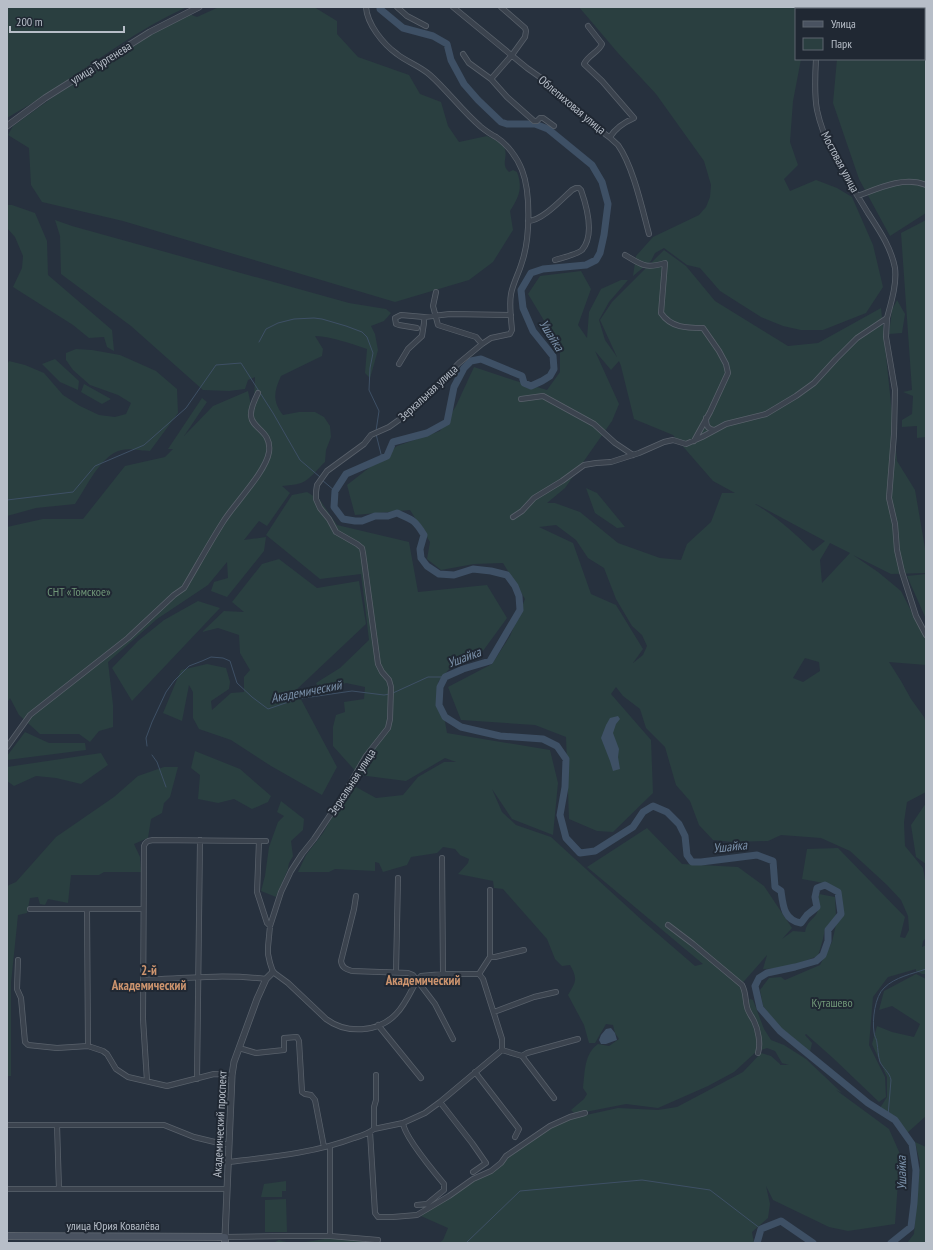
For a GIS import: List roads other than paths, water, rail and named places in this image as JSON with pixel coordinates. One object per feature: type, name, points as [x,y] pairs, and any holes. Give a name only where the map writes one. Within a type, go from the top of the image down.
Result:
[{"type":"main road","name":"улица Юрия Ковалёва","points":[[7,1236],[218,1240]]},
{"type":"main road","points":[[218,1240],[225,1240]]},
{"type":"street","name":"улица Тургенева","points":[[7,126],[45,98],[150,32],[199,7]]},
{"type":"street","name":"Зеркальная улица","points":[[273,972],[268,954],[270,926],[281,892],[291,871],[302,854],[341,799],[366,756],[388,728],[390,719],[391,687],[389,680],[382,672],[378,664],[362,548],[336,532],[332,527],[329,519],[320,508],[316,499],[318,485],[327,471],[356,451],[371,435],[389,427],[410,412],[459,363],[482,344],[491,338],[510,334],[512,330],[511,291],[522,263],[526,246],[528,221],[527,197],[525,179],[518,161],[496,137],[478,125],[430,75],[420,67],[397,55],[387,45],[368,19],[366,7]]},
{"type":"street","points":[[397,7],[407,16],[426,26]]},
{"type":"street","name":"Облепиховая улица","points":[[453,7],[527,68],[544,80],[610,137],[618,146],[627,161],[649,234]]},
{"type":"street","points":[[491,79],[526,37],[526,31],[523,26],[501,7]]},
{"type":"street","points":[[588,26],[602,44],[584,64],[602,81],[634,118],[613,132],[610,137]]},
{"type":"street","points":[[463,54],[469,63],[491,79],[507,97],[534,120],[537,121],[540,118],[543,118],[554,126]]},
{"type":"street","name":"Мостовая улица","points":[[816,60],[817,110],[823,131],[838,163],[883,236],[895,268],[894,283],[887,318],[886,337],[895,390],[894,434],[889,498],[895,524],[897,550],[902,572],[916,616],[926,635]]},
{"type":"street","points":[[858,196],[889,184],[916,182],[925,183]]},
{"type":"street","points":[[528,221],[536,220],[572,190],[576,188],[581,190],[587,206],[589,233],[588,240],[581,251],[555,260]]},
{"type":"street","points":[[626,255],[644,266],[665,263],[661,313],[666,319],[678,326],[685,328],[703,328],[726,364],[728,373],[694,441]]},
{"type":"street","points":[[436,292],[433,306],[434,316],[438,325],[476,337],[482,344]]},
{"type":"street","points":[[417,328],[403,327],[396,324],[395,318],[401,316],[434,316],[450,314],[511,315]]},
{"type":"street","points":[[398,364],[408,349],[422,336],[424,316]]},
{"type":"street","points":[[513,517],[522,511],[534,498],[562,481],[584,465],[611,462],[673,440],[686,444],[726,424],[766,414],[814,383],[840,354],[857,338],[887,318]]},
{"type":"street","points":[[7,747],[34,710],[128,638],[174,594],[184,588],[223,522],[257,477],[267,460],[269,452],[267,437],[251,419],[250,414],[258,393]]},
{"type":"street","points":[[521,399],[544,396],[594,424],[615,443],[633,455]]},
{"type":"street","points":[[706,418],[707,427],[714,430]]},
{"type":"street","points":[[197,1079],[200,840]]},
{"type":"street","points":[[259,840],[257,892],[267,922],[270,926]]},
{"type":"street","points":[[147,1081],[143,1020],[144,846],[146,841],[266,841]]},
{"type":"street","points":[[442,858],[443,974]]},
{"type":"street","points":[[396,972],[398,878]]},
{"type":"street","points":[[479,974],[490,957],[490,890]]},
{"type":"street","points":[[356,896],[341,961],[342,966],[352,971],[396,972],[413,975],[435,1004],[453,1039]]},
{"type":"street","points":[[30,909],[143,909]]},
{"type":"street","points":[[87,910],[88,1046]]},
{"type":"street","points":[[668,925],[742,985],[747,1008],[755,1024],[760,1048],[758,1053]]},
{"type":"street","points":[[490,957],[524,950]]},
{"type":"street","points":[[18,960],[17,989],[21,998],[25,1042],[28,1045],[57,1048],[88,1046],[103,1051],[107,1054],[116,1069],[128,1077],[167,1086],[214,1074],[232,1075]]},
{"type":"street","points":[[273,972],[288,983],[332,1024],[358,1030],[367,1029],[388,1021],[398,1012],[417,980],[421,976],[443,974],[479,974]]},
{"type":"street","name":"Академический проспект","points":[[225,1240],[232,1075],[234,1062],[266,978],[273,972]]},
{"type":"street","points":[[479,974],[483,979],[494,1012],[502,1039],[502,1050]]},
{"type":"street","points":[[143,980],[222,976],[266,978]]},
{"type":"street","points":[[494,1012],[534,997],[556,992]]},
{"type":"street","points":[[378,1025],[421,1078]]},
{"type":"street","points":[[239,1048],[256,1053],[284,1050],[284,1038],[297,1037],[299,1041],[302,1092],[311,1095],[315,1100],[324,1147]]},
{"type":"street","points":[[522,1056],[527,1053],[578,1039]]},
{"type":"street","points":[[502,1050],[522,1056],[554,1098]]},
{"type":"street","points":[[228,1162],[330,1146],[372,1131],[403,1123],[425,1113],[440,1102],[502,1050]]},
{"type":"street","points":[[475,1072],[519,1129],[515,1137]]},
{"type":"street","points":[[376,1074],[376,1100],[372,1131],[375,1213],[378,1217],[417,1215],[449,1196],[473,1179],[491,1171],[501,1164],[506,1156],[550,1126],[585,1112]]},
{"type":"street","points":[[440,1102],[486,1162],[473,1172]]},
{"type":"street","points":[[403,1123],[404,1130],[444,1184],[444,1190],[427,1204],[417,1205]]},
{"type":"street","points":[[7,1125],[164,1125],[194,1137],[229,1144]]},
{"type":"street","points":[[58,1125],[59,1189]]},
{"type":"street","points":[[330,1146],[330,1236]]},
{"type":"street","name":"Академический проспект","points":[[7,1188],[227,1189]]},
{"type":"street","points":[[225,1240],[236,1236],[330,1236],[378,1240]]},
{"type":"water","points":[[618,716],[620,719],[616,724],[613,733],[619,749],[618,757],[620,769],[613,771],[601,738],[610,718]]},
{"type":"water","points":[[611,1028],[615,1033],[617,1040],[606,1044],[601,1044],[599,1040],[601,1035],[606,1029]]},
{"type":"waterway","name":"Ушайка","points":[[380,7],[380,9],[403,28],[433,36],[447,44],[451,60],[464,84],[501,122],[507,124],[535,124],[548,129],[592,165],[602,182],[608,204],[604,235],[600,253],[596,260],[586,265],[543,269],[531,273],[521,290],[523,308],[533,331],[553,356],[554,369],[550,376],[531,386],[524,383],[522,376],[481,359],[471,361],[464,368],[454,387],[447,422],[427,433],[393,442],[387,456],[346,474],[335,491],[334,507],[343,519],[355,521],[362,521],[375,516],[388,516],[397,513],[402,515],[416,523],[421,530],[424,535],[420,549],[421,558],[427,566],[439,574],[454,575],[473,569],[491,571],[507,575],[515,586],[519,596],[520,610],[490,661],[463,669],[445,677],[440,687],[439,705],[445,717],[461,727],[500,736],[543,739],[557,746],[566,759],[565,787],[560,815],[566,838],[580,853],[595,851],[633,827],[643,812],[653,806],[667,812],[679,824],[685,836],[687,855],[692,862],[757,855],[773,861],[775,887],[781,891],[785,912],[795,921],[801,923],[807,915],[817,907],[815,897],[817,888],[825,885],[838,892],[841,914],[828,930],[828,941],[823,955],[816,961],[767,973],[759,978],[755,986],[760,1008],[780,1031],[868,1103],[895,1120],[912,1144],[916,1170],[911,1227],[891,1243]]},
{"type":"waterway","points":[[259,342],[266,329],[278,323],[294,319],[322,319],[362,332],[367,337],[373,353],[370,368],[369,390],[379,411],[376,431]]},
{"type":"waterway","points":[[7,500],[73,492],[95,466],[144,445],[186,408],[216,365],[241,363],[273,413],[300,460],[320,477]]},
{"type":"waterway","points":[[376,434],[382,458]]},
{"type":"waterway","points":[[322,480],[335,491]]},
{"type":"waterway","name":"Академический","points":[[147,746],[146,738],[166,692],[174,681],[189,666],[211,657],[223,658],[230,661],[237,683],[268,709],[297,699],[352,691],[384,695],[390,694]]},
{"type":"waterway","name":"Академический","points":[[393,693],[428,677],[445,677]]},
{"type":"waterway","name":"Академический","points":[[152,755],[157,762],[166,787]]},
{"type":"waterway","points":[[888,1116],[891,1080],[880,1062],[878,1055],[873,1021],[876,1002],[881,992],[888,984],[904,976],[926,969]]},
{"type":"waterway","points":[[466,1243],[520,1191],[642,1180],[710,1190],[761,1229]]},
{"type":"waterway","name":"Ушайка","points":[[757,1243],[761,1229],[781,1221],[813,1243]]},
{"type":"district","name":"2-й Академический","points":[[149,978]]},
{"type":"district","name":"Академический","points":[[423,980]]},
{"type":"park label","name":"СНТ «Томское»","points":[[79,592]]},
{"type":"park label","name":"Куташево","points":[[832,1003]]}]
